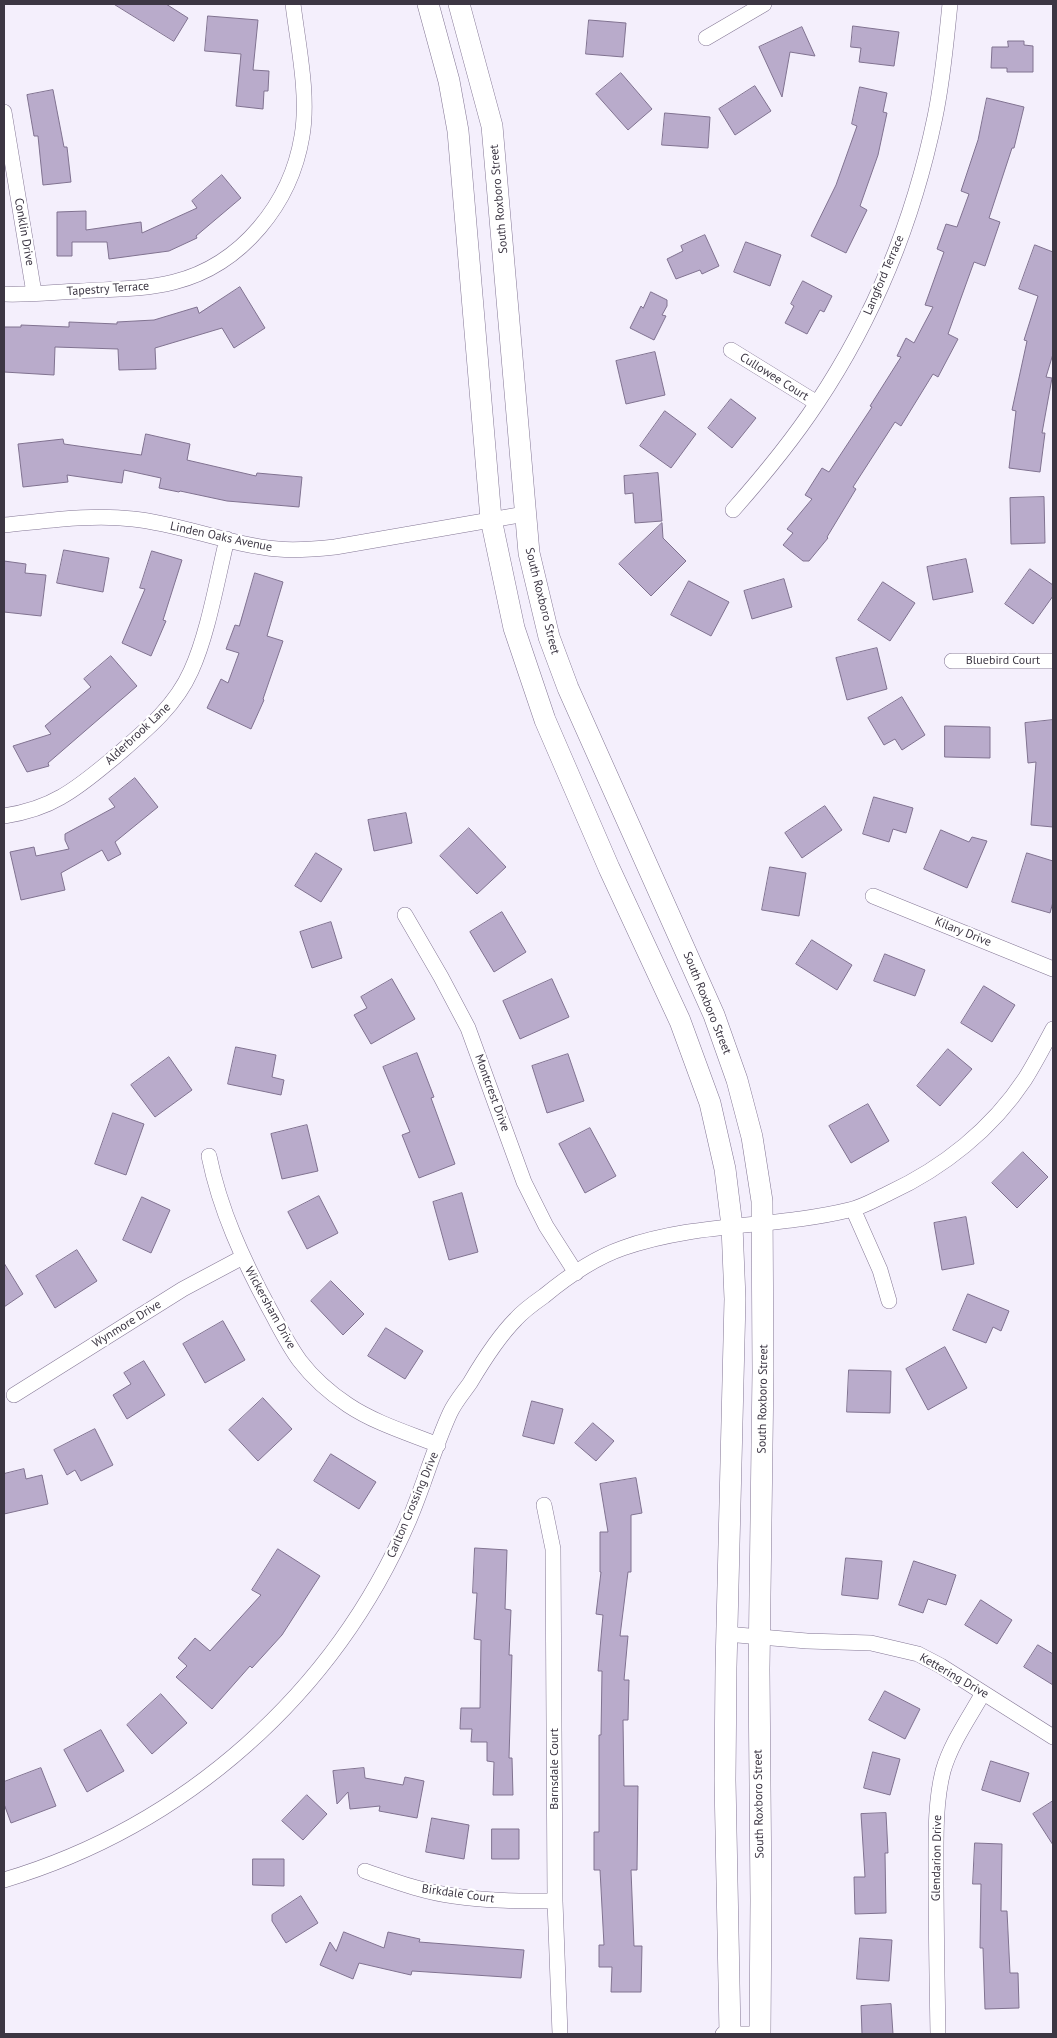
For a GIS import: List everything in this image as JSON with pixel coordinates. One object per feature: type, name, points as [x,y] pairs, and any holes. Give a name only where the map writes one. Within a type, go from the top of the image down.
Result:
[{"type":"street","name":"Tapestry Terrace","points":[[4,294],[146,288],[175,282],[196,275],[223,260],[251,237],[272,213],[287,186],[296,162],[302,135],[303,91],[293,4]]},
{"type":"street","points":[[428,4],[449,81],[458,131],[491,519],[514,628],[545,720],[617,885],[680,1021],[710,1103],[725,1169],[732,1226],[735,1299],[726,1634],[725,1780],[730,2034]]},
{"type":"street","name":"South Roxboro Street","points":[[459,4],[492,126],[529,554],[547,628],[568,688],[714,1014],[737,1080],[752,1137],[762,1200],[763,1371],[759,1636],[760,2034]]},
{"type":"street","points":[[706,38],[764,4]]},
{"type":"street","name":"Langford Terrace","points":[[733,510],[779,457],[817,403],[846,356],[870,311],[891,264],[909,216],[936,116],[944,66],[950,4]]},
{"type":"street","name":"Conklin Drive","points":[[4,112],[34,293]]},
{"type":"street","name":"Cullowee Court","points":[[731,350],[817,403]]},
{"type":"street","name":"Linden Oaks Avenue","points":[[4,525],[76,518],[133,519],[278,549],[309,550],[525,514]]},
{"type":"street","name":"Alderbrook Lane","points":[[4,816],[31,810],[61,798],[91,777],[148,729],[170,705],[183,688],[198,652],[227,539]]},
{"type":"street","name":"Bluebird Court","points":[[952,661],[1053,661]]},
{"type":"street","name":"Kilary Drive","points":[[874,896],[1053,969]]},
{"type":"street","name":"Montcrest Drive","points":[[405,915],[441,976],[468,1028],[524,1182],[546,1226],[576,1273]]},
{"type":"street","name":"Carlton Crossing Drive","points":[[4,1880],[34,1871],[87,1850],[139,1824],[225,1765],[264,1731],[300,1694],[335,1651],[364,1608],[386,1568],[409,1521],[451,1411],[487,1356],[516,1319],[561,1282],[599,1258],[624,1247],[679,1234],[801,1219],[853,1209],[915,1181],[946,1161],[979,1134],[1002,1109],[1024,1080],[1053,1029]]},
{"type":"street","name":"Wickersham Drive","points":[[209,1156],[223,1207],[243,1257],[289,1345],[301,1362],[323,1386],[348,1405],[372,1419],[438,1446]]},
{"type":"street","points":[[853,1209],[880,1270],[890,1300]]},
{"type":"street","name":"Wynmore Drive","points":[[14,1395],[183,1290],[243,1257]]},
{"type":"street","name":"Barnsdale Court","points":[[544,1505],[553,1549],[555,1901],[560,2034]]},
{"type":"street","name":"Kettering Drive","points":[[726,1634],[807,1641],[871,1642],[918,1654],[942,1666],[1053,1737]]},
{"type":"street","name":"Glendarion Drive","points":[[938,2034],[935,1940],[936,1824],[941,1783],[944,1769],[954,1744],[983,1693]]},
{"type":"street","name":"Birkdale Court","points":[[365,1871],[416,1888],[454,1896],[492,1900],[555,1901]]},
{"type":"street","points":[[723,2034],[760,2034]]},
{"type":"building","points":[[114,4],[166,4],[188,18],[174,41]]},
{"type":"building","points":[[208,16],[258,20],[253,70],[269,71],[268,91],[264,91],[263,109],[236,106],[241,54],[205,51]]},
{"type":"building","points":[[589,20],[626,23],[623,57],[586,54]]},
{"type":"building","points":[[853,26],[899,32],[894,66],[859,62],[861,48],[851,47]]},
{"type":"building","points":[[802,27],[815,56],[790,52],[782,97],[759,47]]},
{"type":"building","points":[[1008,41],[1024,41],[1024,45],[1033,46],[1033,72],[1007,72],[1007,68],[991,68],[992,47],[1008,47]]},
{"type":"building","points":[[621,73],[652,109],[628,130],[596,94]]},
{"type":"building","points":[[755,86],[771,111],[735,135],[719,109]]},
{"type":"building","points":[[860,87],[887,93],[883,112],[887,113],[878,155],[860,206],[867,210],[846,253],[811,236],[836,185],[857,126],[852,124]]},
{"type":"building","points":[[53,90],[64,147],[67,147],[71,182],[43,185],[38,136],[34,136],[27,95]]},
{"type":"building","points":[[987,98],[1024,107],[1014,148],[1012,148],[989,218],[1000,222],[985,266],[974,262],[948,334],[958,339],[938,377],[933,374],[901,426],[895,422],[853,487],[856,489],[828,538],[809,561],[803,561],[783,545],[793,533],[787,529],[812,499],[805,495],[822,468],[829,472],[872,407],[870,406],[901,357],[897,356],[906,338],[914,343],[933,307],[925,305],[944,252],[937,249],[946,224],[957,227],[969,194],[961,191],[978,140]]},
{"type":"building","points":[[665,113],[710,117],[708,148],[662,145]]},
{"type":"building","points":[[222,175],[241,198],[196,236],[197,238],[169,251],[109,259],[107,242],[72,242],[72,256],[57,256],[57,212],[86,211],[86,230],[141,222],[142,233],[197,208],[192,201]]},
{"type":"building","points":[[705,235],[719,266],[702,274],[700,270],[676,279],[667,259],[683,251],[681,246]]},
{"type":"building","points":[[746,242],[781,255],[770,286],[734,272]]},
{"type":"building","points":[[1035,245],[1053,252],[1053,354],[1046,377],[1052,378],[1042,433],[1045,433],[1040,472],[1009,468],[1016,411],[1012,410],[1027,341],[1024,340],[1038,296],[1019,289]]},
{"type":"building","points":[[803,281],[832,296],[824,312],[820,310],[807,334],[785,323],[794,306],[791,304]]},
{"type":"building","points":[[240,287],[265,328],[234,348],[222,328],[155,348],[156,369],[119,370],[118,349],[55,347],[54,375],[4,372],[4,327],[21,327],[21,325],[69,327],[69,322],[117,324],[117,322],[154,320],[197,307],[199,313]]},
{"type":"building","points":[[651,292],[667,300],[667,306],[662,315],[666,316],[654,340],[630,328],[641,306],[643,308]]},
{"type":"building","points":[[655,352],[665,395],[626,404],[616,361]]},
{"type":"building","points":[[731,399],[756,418],[732,448],[708,428]]},
{"type":"building","points":[[665,411],[696,434],[671,468],[640,446]]},
{"type":"building","points":[[146,434],[190,444],[187,460],[256,476],[257,473],[302,477],[299,507],[227,501],[159,488],[161,478],[124,470],[122,483],[67,475],[68,482],[23,487],[18,444],[63,439],[64,444],[141,455]]},
{"type":"building","points":[[658,473],[662,521],[635,523],[633,493],[625,494],[624,476]]},
{"type":"building","points":[[1044,497],[1045,543],[1011,544],[1010,498]]},
{"type":"building","points":[[662,523],[663,538],[686,561],[651,596],[619,564]]},
{"type":"building","points":[[64,550],[109,558],[103,592],[57,583]]},
{"type":"building","points":[[152,551],[182,560],[163,620],[166,621],[151,656],[122,643],[145,589],[140,588]]},
{"type":"building","points":[[966,559],[973,592],[933,600],[927,567]]},
{"type":"building","points":[[4,561],[26,564],[25,573],[46,575],[41,616],[4,612]]},
{"type":"building","points":[[1030,569],[1053,585],[1053,596],[1033,624],[1005,604]]},
{"type":"building","points":[[255,573],[283,582],[267,636],[283,641],[264,700],[251,729],[207,708],[221,679],[228,683],[239,653],[226,649],[235,625],[239,626]]},
{"type":"building","points":[[784,579],[792,607],[752,619],[744,591]]},
{"type":"building","points":[[689,581],[729,602],[711,636],[671,615]]},
{"type":"building","points":[[883,582],[915,603],[890,641],[858,620]]},
{"type":"building","points":[[877,648],[887,689],[847,700],[836,658]]},
{"type":"building","points":[[111,656],[137,686],[48,763],[49,766],[27,772],[13,746],[51,734],[45,726],[91,687],[84,679]]},
{"type":"building","points":[[902,697],[925,735],[902,750],[895,739],[884,745],[868,718]]},
{"type":"building","points":[[1053,720],[1053,827],[1031,825],[1036,762],[1028,763],[1025,723]]},
{"type":"building","points":[[945,726],[990,727],[990,758],[945,757]]},
{"type":"building","points":[[135,778],[158,807],[115,842],[121,854],[108,861],[102,850],[61,873],[65,890],[21,900],[10,852],[34,847],[36,856],[69,849],[65,840],[65,834],[115,807],[109,799]]},
{"type":"building","points":[[874,797],[913,808],[906,833],[893,829],[889,842],[863,834]]},
{"type":"building","points":[[825,806],[842,830],[802,858],[785,833]]},
{"type":"building","points":[[406,813],[412,843],[374,851],[368,820]]},
{"type":"building","points":[[469,828],[506,867],[477,894],[440,856]]},
{"type":"building","points":[[941,830],[969,842],[972,837],[987,841],[967,888],[924,869]]},
{"type":"building","points":[[316,853],[342,869],[321,902],[295,886]]},
{"type":"building","points":[[1027,853],[1053,861],[1053,902],[1050,913],[1012,902]]},
{"type":"building","points":[[770,867],[806,873],[799,916],[762,910]]},
{"type":"building","points":[[502,912],[526,952],[494,972],[470,932]]},
{"type":"building","points":[[331,922],[342,958],[312,968],[300,932]]},
{"type":"building","points":[[812,940],[852,965],[837,990],[796,964]]},
{"type":"building","points":[[885,954],[925,970],[915,996],[874,981]]},
{"type":"building","points":[[392,979],[415,1019],[371,1044],[354,1015],[367,1008],[361,997]]},
{"type":"building","points":[[552,979],[569,1017],[520,1039],[503,1001]]},
{"type":"building","points":[[984,986],[1015,1005],[992,1042],[961,1023]]},
{"type":"building","points":[[236,1047],[276,1055],[272,1077],[284,1080],[281,1095],[228,1084]]},
{"type":"building","points":[[948,1049],[972,1069],[940,1106],[917,1086]]},
{"type":"building","points":[[417,1053],[434,1097],[431,1098],[455,1164],[419,1178],[402,1135],[410,1132],[383,1067]]},
{"type":"building","points":[[568,1054],[584,1101],[547,1113],[532,1066]]},
{"type":"building","points":[[169,1057],[192,1090],[155,1117],[131,1085]]},
{"type":"building","points":[[868,1104],[889,1141],[851,1163],[829,1126]]},
{"type":"building","points":[[113,1113],[144,1124],[126,1175],[95,1164]]},
{"type":"building","points":[[307,1125],[318,1171],[282,1179],[271,1134]]},
{"type":"building","points":[[590,1128],[616,1176],[585,1193],[559,1144]]},
{"type":"building","points":[[1023,1152],[1048,1177],[1017,1208],[992,1183]]},
{"type":"building","points":[[462,1193],[478,1252],[449,1260],[433,1202]]},
{"type":"building","points":[[319,1196],[338,1233],[307,1249],[288,1212]]},
{"type":"building","points":[[142,1197],[170,1210],[151,1253],[123,1240]]},
{"type":"building","points":[[966,1217],[974,1264],[942,1270],[934,1223]]},
{"type":"building","points":[[77,1250],[97,1281],[55,1308],[36,1276]]},
{"type":"building","points":[[4,1263],[23,1294],[4,1307]]},
{"type":"building","points":[[331,1281],[364,1314],[343,1335],[311,1301]]},
{"type":"building","points":[[968,1294],[1009,1311],[1001,1331],[993,1327],[986,1343],[953,1330]]},
{"type":"building","points":[[223,1321],[245,1360],[205,1383],[183,1344]]},
{"type":"building","points":[[386,1328],[423,1351],[405,1379],[368,1356]]},
{"type":"building","points":[[945,1347],[967,1388],[928,1410],[906,1369]]},
{"type":"building","points":[[144,1361],[165,1395],[127,1419],[113,1395],[131,1384],[124,1373]]},
{"type":"building","points":[[849,1370],[891,1371],[890,1413],[847,1412]]},
{"type":"building","points":[[263,1398],[292,1429],[258,1461],[229,1430]]},
{"type":"building","points":[[532,1401],[563,1409],[554,1444],[523,1436]]},
{"type":"building","points":[[593,1423],[614,1441],[596,1461],[575,1443]]},
{"type":"building","points":[[95,1429],[113,1465],[81,1481],[75,1470],[67,1475],[54,1450]]},
{"type":"building","points":[[331,1454],[376,1482],[359,1509],[314,1481]]},
{"type":"building","points":[[24,1469],[26,1479],[42,1475],[48,1504],[4,1514],[4,1474]]},
{"type":"building","points":[[636,1478],[642,1513],[631,1515],[631,1572],[628,1572],[620,1636],[628,1636],[624,1680],[629,1680],[628,1720],[623,1720],[624,1786],[638,1786],[637,1870],[631,1870],[634,1946],[642,1946],[641,1992],[611,1992],[612,1967],[599,1967],[599,1945],[604,1945],[600,1870],[594,1870],[594,1832],[599,1832],[599,1735],[601,1735],[602,1671],[598,1671],[603,1615],[596,1614],[601,1572],[600,1532],[608,1532],[600,1484]]},
{"type":"building","points":[[475,1548],[507,1550],[505,1609],[511,1610],[509,1655],[512,1655],[509,1758],[512,1758],[513,1795],[493,1795],[494,1762],[487,1761],[487,1742],[471,1742],[472,1729],[460,1729],[461,1708],[480,1708],[481,1640],[474,1639],[477,1593],[473,1593]]},
{"type":"building","points":[[278,1549],[320,1576],[282,1635],[252,1668],[250,1666],[212,1709],[176,1677],[187,1666],[178,1658],[195,1638],[210,1651],[261,1595],[252,1590]]},
{"type":"building","points":[[846,1558],[882,1561],[878,1599],[842,1595]]},
{"type":"building","points":[[914,1561],[956,1575],[946,1605],[928,1599],[923,1613],[899,1605]]},
{"type":"building","points":[[981,1600],[1012,1620],[997,1644],[965,1625]]},
{"type":"building","points":[[1038,1645],[1053,1654],[1053,1685],[1024,1667]]},
{"type":"building","points":[[885,1691],[920,1709],[905,1739],[869,1720]]},
{"type":"building","points":[[161,1694],[187,1723],[152,1754],[127,1725]]},
{"type":"building","points":[[101,1730],[124,1771],[87,1792],[64,1750]]},
{"type":"building","points":[[873,1752],[900,1759],[890,1795],[864,1788]]},
{"type":"building","points":[[991,1761],[1029,1773],[1020,1802],[982,1790]]},
{"type":"building","points":[[41,1768],[56,1806],[11,1823],[4,1804],[4,1782]]},
{"type":"building","points":[[364,1768],[365,1778],[403,1785],[405,1777],[424,1781],[417,1818],[379,1811],[380,1806],[350,1809],[348,1792],[337,1804],[333,1771]]},
{"type":"building","points":[[307,1795],[327,1814],[303,1840],[282,1821]]},
{"type":"building","points":[[1053,1801],[1053,1845],[1033,1814]]},
{"type":"building","points":[[886,1813],[888,1853],[885,1853],[886,1913],[855,1914],[854,1877],[865,1877],[861,1814]]},
{"type":"building","points":[[432,1818],[469,1825],[464,1859],[426,1852]]},
{"type":"building","points":[[492,1829],[519,1829],[519,1859],[492,1859]]},
{"type":"building","points":[[975,1843],[1002,1844],[1001,1911],[1007,1911],[1010,1973],[1018,1973],[1019,2008],[985,2009],[983,1948],[980,1948],[981,1884],[973,1884]]},
{"type":"building","points":[[253,1859],[284,1859],[284,1886],[253,1885]]},
{"type":"building","points":[[301,1896],[318,1923],[286,1943],[272,1921],[272,1915]]},
{"type":"building","points":[[344,1932],[384,1948],[388,1932],[420,1939],[419,1942],[524,1950],[521,1978],[412,1971],[411,1975],[359,1963],[353,1979],[320,1965],[330,1942],[336,1951]]},
{"type":"building","points":[[860,1938],[892,1940],[889,1981],[857,1979]]},
{"type":"building","points":[[891,2004],[893,2034],[862,2034],[861,2006]]}]
